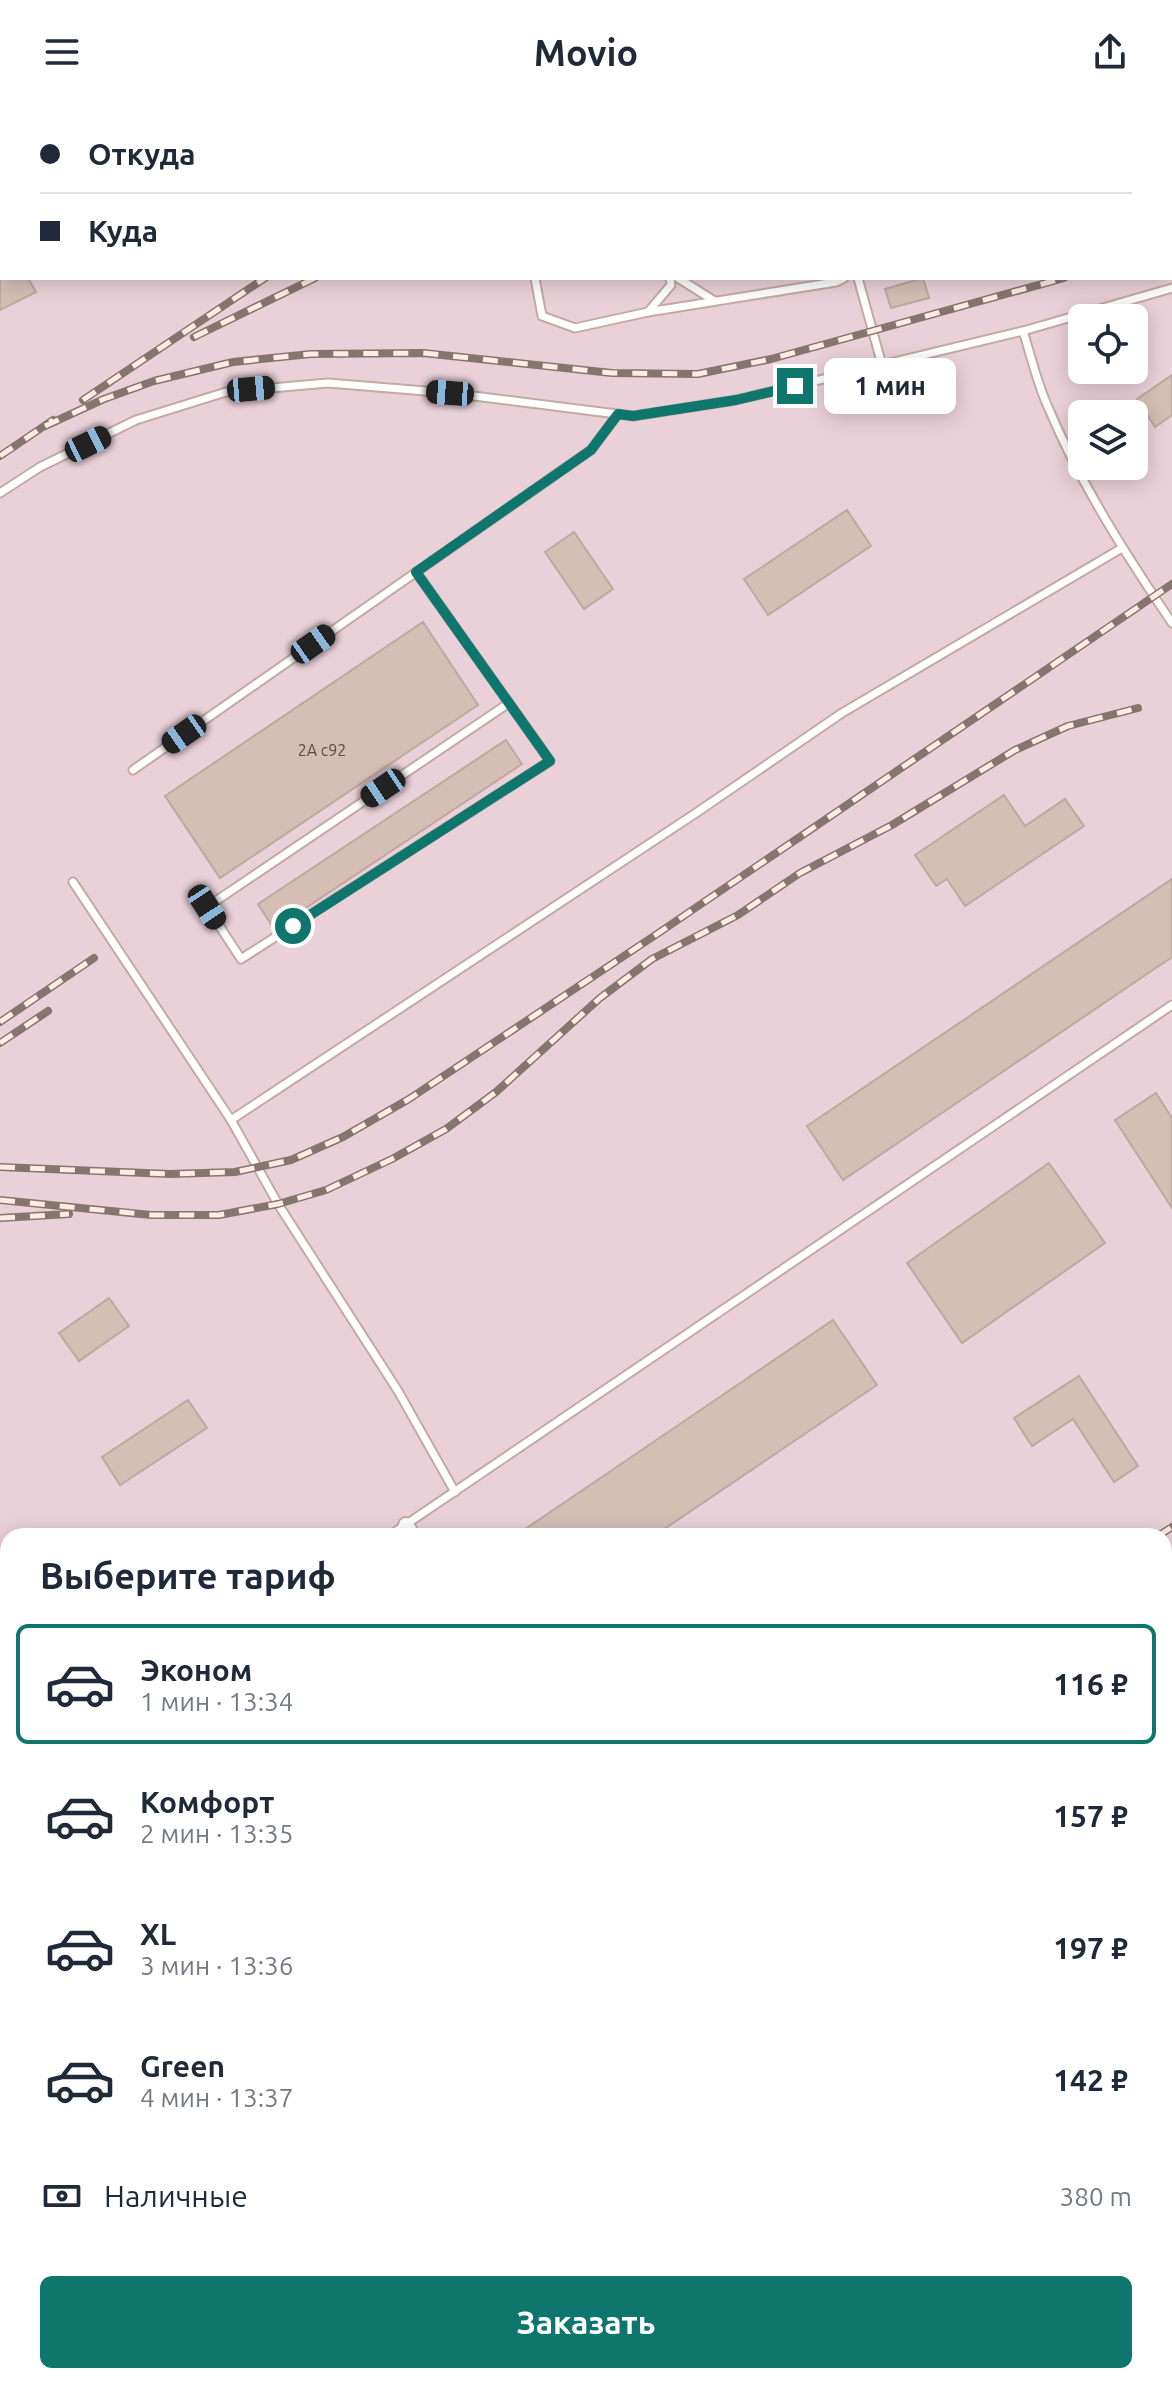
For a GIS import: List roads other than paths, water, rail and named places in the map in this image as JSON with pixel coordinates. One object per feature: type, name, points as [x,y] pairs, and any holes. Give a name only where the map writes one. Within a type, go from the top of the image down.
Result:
[{"type":"lane","points":[[535,280],[542,316],[575,328],[648,312],[840,280]]},
{"type":"lane","points":[[648,312],[671,285],[670,280]]},
{"type":"lane","points":[[681,280],[714,301]]},
{"type":"lane","points":[[859,280],[882,365]]},
{"type":"lane","points":[[0,493],[40,467],[136,420],[226,392],[328,383],[450,393],[633,416],[736,400],[1023,331],[1172,288]]},
{"type":"lane","points":[[1023,331],[1047,407],[1122,548],[1172,623]]},
{"type":"lane","points":[[133,770],[591,450],[618,414]]},
{"type":"lane","points":[[231,1120],[842,713],[1122,548]]},
{"type":"lane","points":[[416,572],[509,703],[550,761],[241,959],[207,907],[509,703]]},
{"type":"lane","points":[[73,882],[231,1120],[278,1204],[398,1391],[455,1492]]},
{"type":"lane","points":[[413,1528],[455,1492],[1172,1005]]},
{"type":"railway","points":[[83,400],[262,280]]},
{"type":"railway","points":[[194,337],[311,280]]},
{"type":"railway","points":[[45,426],[104,399],[154,381],[233,362],[311,354],[423,353],[612,373],[698,374],[771,359],[1057,280]]},
{"type":"railway","points":[[0,456],[53,420]]},
{"type":"railway","points":[[0,1167],[170,1174],[235,1172],[291,1160],[343,1137],[409,1099],[657,934],[1172,584]]},
{"type":"railway","points":[[0,1200],[151,1215],[219,1215],[278,1204],[326,1190],[446,1129],[496,1092],[600,998],[652,959],[738,915],[800,873],[892,825],[1015,750],[1068,726],[1138,708]]},
{"type":"railway","points":[[0,1022],[94,958]]},
{"type":"railway","points":[[0,1043],[48,1011]]},
{"type":"railway","points":[[0,1218],[69,1214]]}]
